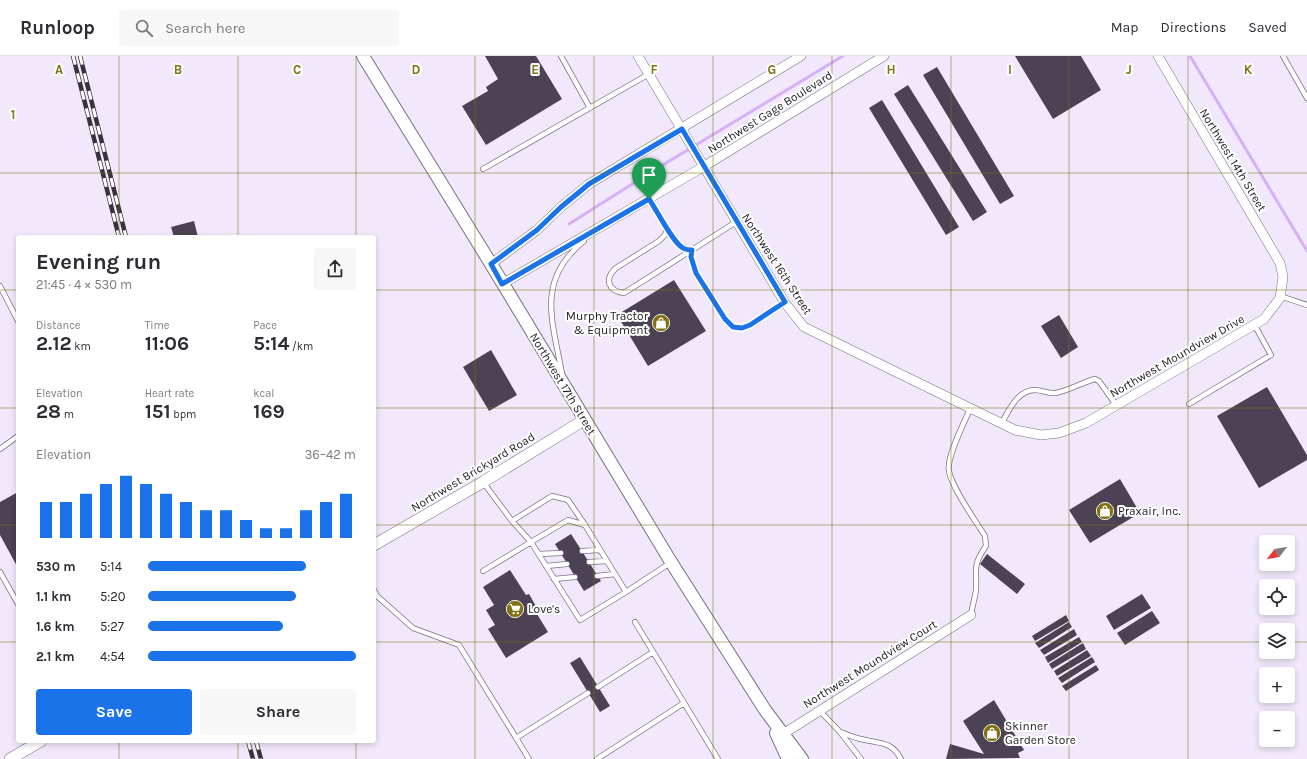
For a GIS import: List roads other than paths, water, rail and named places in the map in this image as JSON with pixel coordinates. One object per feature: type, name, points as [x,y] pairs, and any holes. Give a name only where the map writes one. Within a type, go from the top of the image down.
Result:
[{"type":"main road","name":"Northwest 17th Street","points":[[363,56],[671,562],[764,710],[802,759]]},
{"type":"main road","name":"Northwest 17th Street","points":[[764,710],[788,759]]},
{"type":"street","name":"Northwest 16th Street","points":[[638,56],[785,302],[804,327],[1014,430],[1041,435],[1059,433]]},
{"type":"street","points":[[491,264],[537,230],[561,207],[589,184],[801,56]]},
{"type":"street","name":"Northwest Gage Boulevard","points":[[502,284],[703,167],[884,56]]},
{"type":"street","name":"Northwest 14th Street","points":[[1158,56],[1280,263],[1283,278]]},
{"type":"street","name":"Northwest Moundview Drive","points":[[1059,433],[1086,423],[1264,319],[1280,296],[1283,278]]},
{"type":"street","name":"Northwest Brickyard Road","points":[[376,544],[483,482],[584,420]]},
{"type":"street","name":"Northwest Moundview Court","points":[[782,734],[971,615]]},
{"type":"street","points":[[10,759],[38,743]]},
{"type":"lane","points":[[561,56],[590,108]]},
{"type":"lane","points":[[1283,56],[1307,98]]},
{"type":"lane","points":[[484,169],[649,74]]},
{"type":"lane","points":[[649,199],[667,229],[681,247],[692,250]]},
{"type":"lane","points":[[667,229],[665,235],[659,242],[610,273],[610,287],[616,292],[624,293],[736,222]]},
{"type":"lane","points":[[564,385],[550,301],[554,284],[557,274],[580,244],[605,224]]},
{"type":"lane","points":[[692,250],[691,257],[696,273],[725,319],[733,327],[742,328],[750,325],[785,302]]},
{"type":"lane","points":[[0,286],[16,317]]},
{"type":"lane","points":[[1280,296],[1307,305]]},
{"type":"lane","points":[[1189,404],[1271,355],[1254,324]]},
{"type":"lane","points":[[1001,424],[1020,394],[1035,390],[1054,394],[1095,379],[1099,381],[1116,405]]},
{"type":"lane","points":[[970,409],[950,458],[948,470],[954,485],[985,536],[986,546],[978,558],[975,573],[976,590],[971,615]]},
{"type":"lane","points":[[0,449],[16,437]]},
{"type":"lane","points":[[483,482],[512,521],[531,542],[580,620],[671,562]]},
{"type":"lane","points":[[512,521],[552,496],[568,500],[626,592]]},
{"type":"lane","points":[[483,571],[568,520],[585,525]]},
{"type":"lane","points":[[582,551],[600,550]]},
{"type":"lane","points":[[539,554],[561,553]]},
{"type":"lane","points":[[589,562],[607,560]]},
{"type":"lane","points":[[546,566],[567,564]]},
{"type":"lane","points":[[0,572],[16,600]]},
{"type":"lane","points":[[597,576],[615,574]]},
{"type":"lane","points":[[554,579],[575,577]]},
{"type":"lane","points":[[376,594],[413,628],[459,645],[529,759]]},
{"type":"lane","points":[[635,622],[718,759]]},
{"type":"lane","points":[[598,687],[654,652]]},
{"type":"lane","points":[[516,738],[588,693]]},
{"type":"lane","points":[[597,759],[684,703]]},
{"type":"lane","points":[[819,710],[840,732],[861,759]]},
{"type":"lane","points":[[840,732],[860,739],[890,746],[898,753],[901,759]]},
{"type":"waterway","points":[[569,224],[648,174],[843,56]]},
{"type":"waterway","points":[[1190,56],[1307,251]]},
{"type":"railway","points":[[73,56],[118,235]]},
{"type":"railway","points":[[80,56],[125,235]]},
{"type":"railway","points":[[249,743],[253,759]]},
{"type":"railway","points":[[257,743],[261,759]]},
{"type":"place","name":"Murphy Tractor & Equipment","points":[[661,323]]},
{"type":"place","name":"Praxair, Inc.","points":[[1105,511]]},
{"type":"place","name":"Love's","points":[[515,609]]},
{"type":"place","name":"Skinner Garden Store","points":[[992,733]]}]
